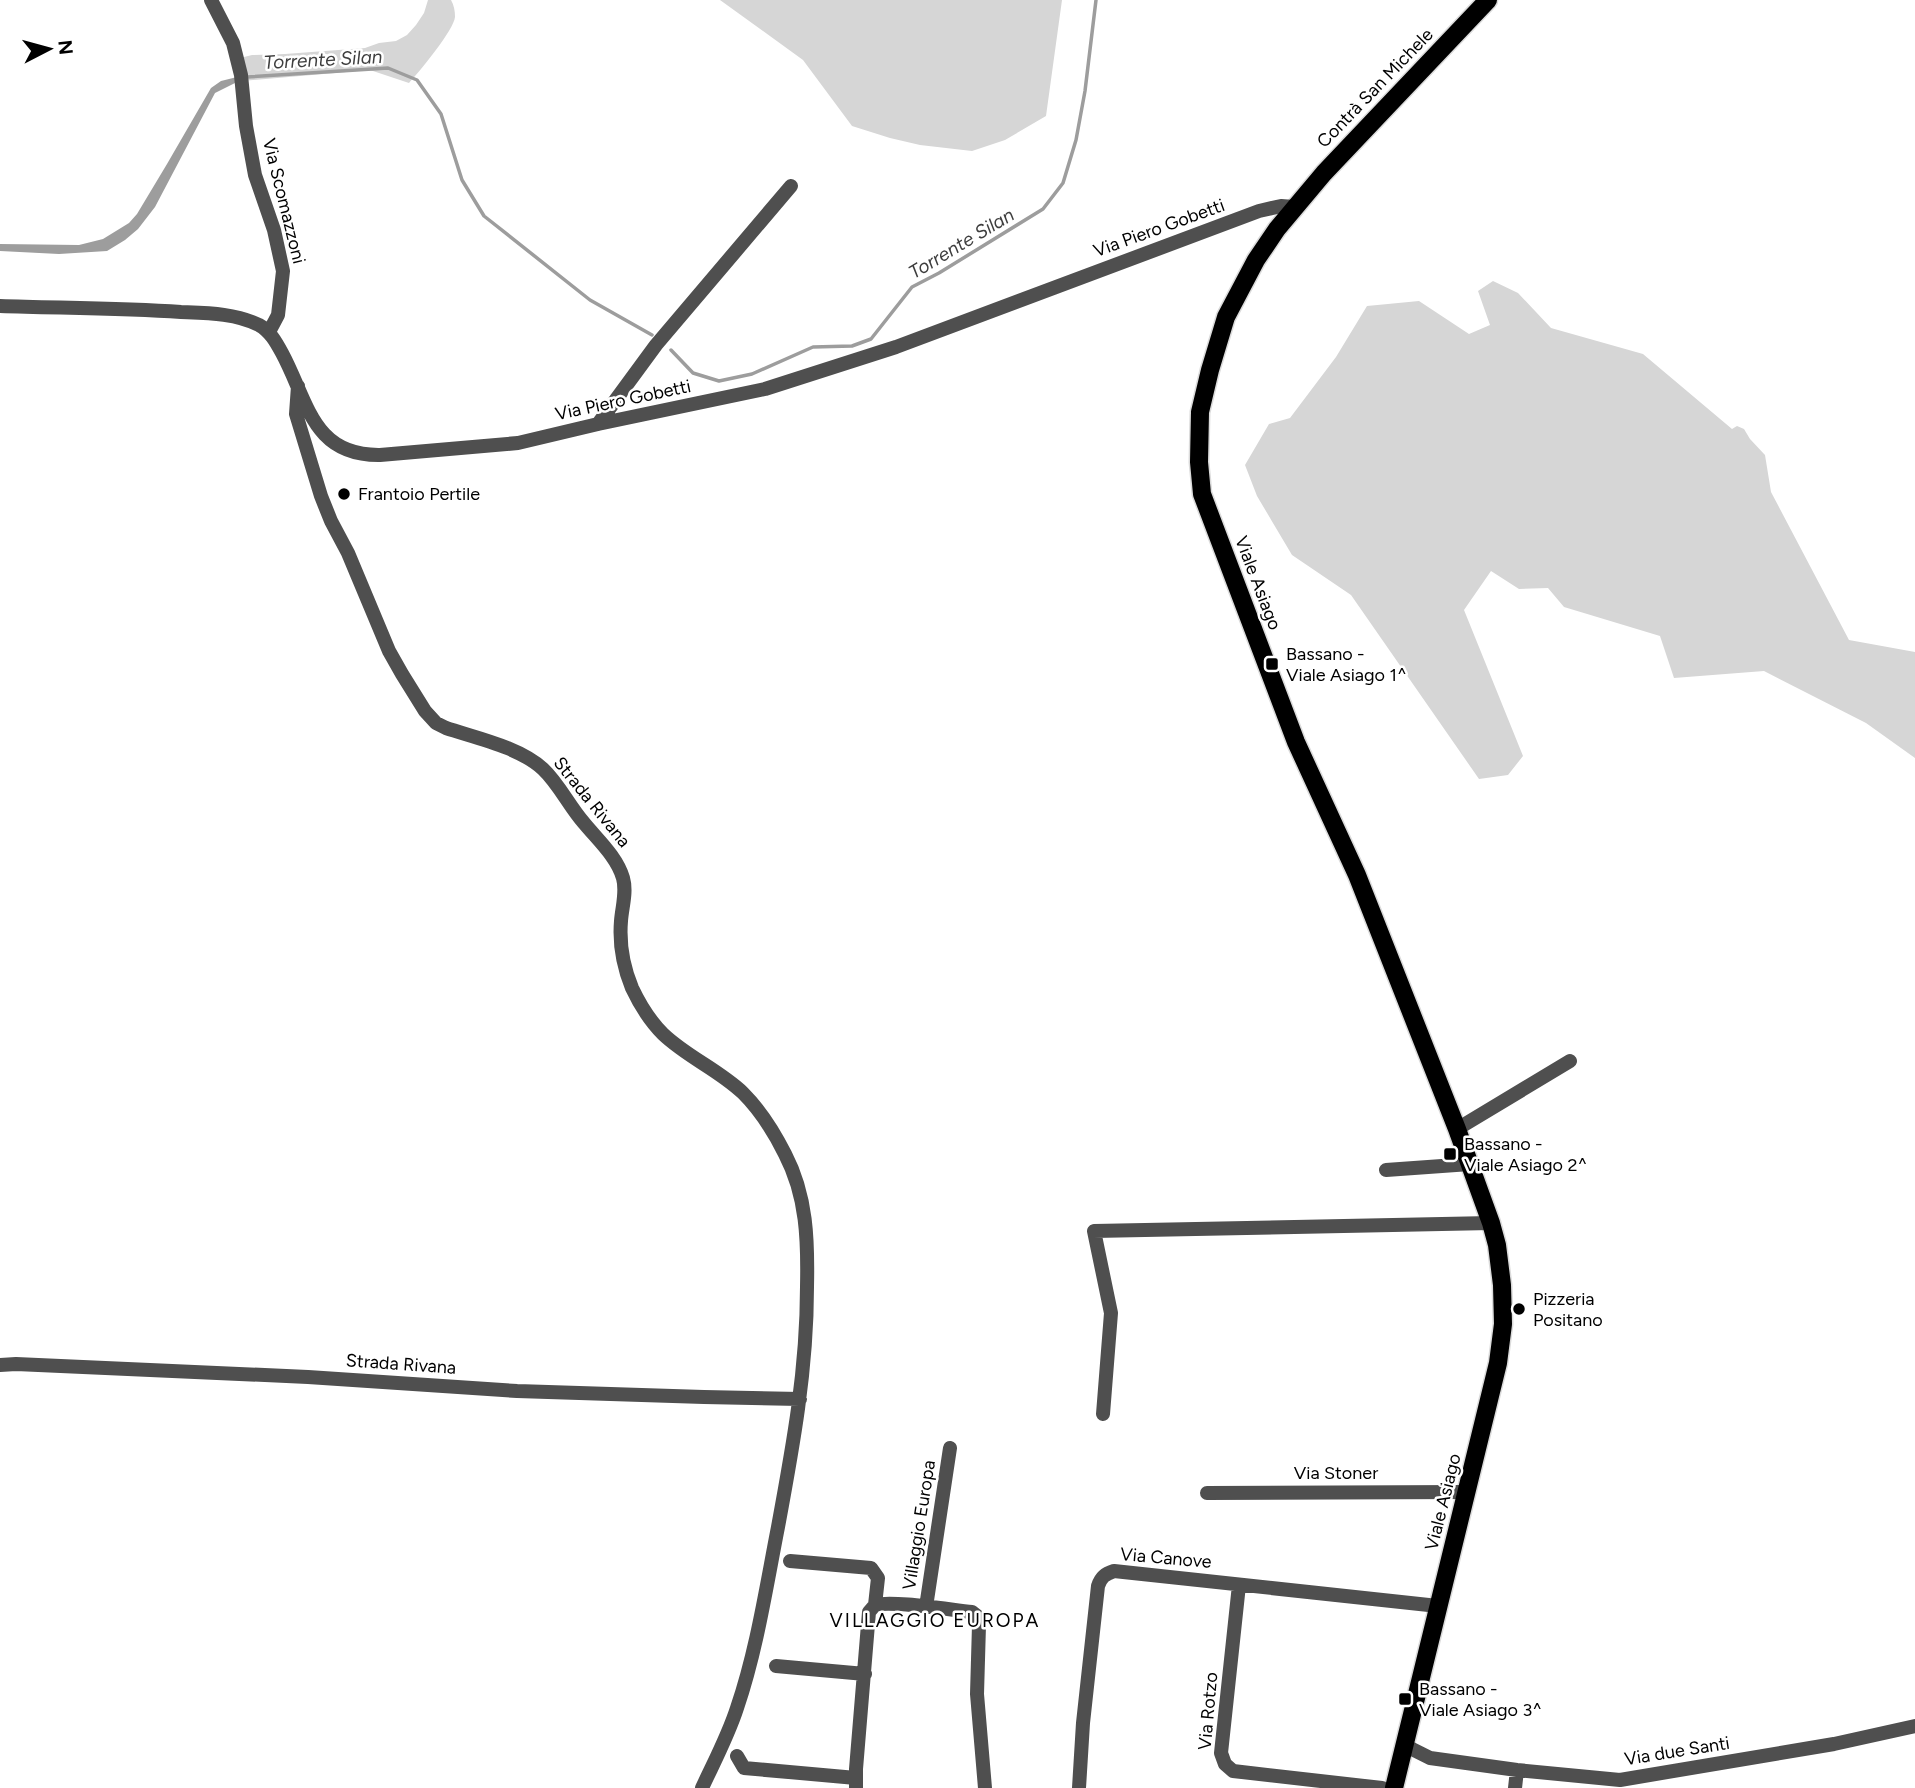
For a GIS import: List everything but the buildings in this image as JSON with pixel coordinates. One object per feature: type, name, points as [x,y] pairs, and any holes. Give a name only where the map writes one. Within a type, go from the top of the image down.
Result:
[{"type":"main road","name":"Contrà San Michele","points":[[1294,207],[1488,0]]},
{"type":"main road","name":"Viale Asiago","points":[[1294,207],[1256,260],[1226,317],[1200,412],[1199,462],[1202,494],[1296,742],[1357,875],[1457,1129],[1491,1223],[1502,1285],[1503,1324],[1498,1363],[1394,1788]]},
{"type":"street","name":"Via Scomazzoni","points":[[211,0],[233,43],[241,75],[246,126],[256,175],[274,230],[283,271],[278,315],[269,332]]},
{"type":"street","points":[[598,424],[656,345],[791,186]]},
{"type":"street","name":"Via Piero Gobetti","points":[[269,332],[287,361],[309,413],[335,444],[348,451],[362,455],[518,443],[765,390],[896,347],[1259,211],[1281,206],[1294,207]]},
{"type":"street","points":[[0,306],[199,313],[248,320],[269,332]]},
{"type":"street","name":"Strada Rivana","points":[[298,386],[296,414],[321,496],[331,522],[348,552],[389,651],[412,693],[436,723],[511,750],[543,769],[616,861],[624,880],[621,953],[632,987],[649,1018],[665,1035],[742,1092],[767,1123],[786,1154],[803,1202],[806,1225],[807,1329],[789,1475],[763,1616],[736,1710],[702,1788]]},
{"type":"street","points":[[1457,1129],[1570,1061]]},
{"type":"street","points":[[1386,1170],[1470,1164]]},
{"type":"street","points":[[1103,1414],[1111,1313],[1094,1231],[1491,1223]]},
{"type":"street","name":"Strada Rivana","points":[[0,1365],[180,1371],[517,1391],[800,1399]]},
{"type":"street","name":"Villaggio Europa","points":[[926,1607],[950,1448]]},
{"type":"street","name":"Via Stoner","points":[[1207,1493],[1466,1492]]},
{"type":"street","name":"Villaggio Europa","points":[[737,1756],[744,1768],[856,1783],[869,1612],[875,1605],[877,1578],[871,1568],[790,1561]]},
{"type":"street","name":"Via Canove","points":[[1079,1788],[1083,1723],[1098,1586],[1103,1576],[1114,1571],[1438,1606]]},
{"type":"street","name":"Via Rotzo","points":[[1239,1585],[1222,1753],[1225,1765],[1233,1771],[1382,1788]]},
{"type":"street","name":"Villaggio Europa","points":[[875,1605],[884,1603],[972,1612],[978,1619],[977,1694],[985,1788]]},
{"type":"street","points":[[776,1667],[864,1674]]},
{"type":"street","name":"Via due Santi","points":[[1404,1745],[1430,1758],[1620,1780],[1834,1744],[1915,1726]]},
{"type":"street","points":[[1515,1788],[1517,1770]]},
{"type":"shaded area","points":[[428,0],[451,0],[455,17],[443,41],[409,83],[370,70],[242,81],[240,58],[365,48],[396,41],[407,35],[416,25]]},
{"type":"shaded area","points":[[720,0],[1062,0],[1046,116],[1005,140],[972,151],[920,145],[852,126],[803,60]]},
{"type":"shaded area","points":[[237,77],[237,82],[215,93],[155,207],[138,229],[125,240],[107,251],[59,254],[0,251],[0,244],[79,245],[103,239],[129,223],[137,214],[211,88],[221,81]]},
{"type":"shaded area","points":[[1493,281],[1518,293],[1551,328],[1643,354],[1732,429],[1737,426],[1744,429],[1765,455],[1771,492],[1849,640],[1915,652],[1915,758],[1866,723],[1764,671],[1674,678],[1660,636],[1564,607],[1548,588],[1519,589],[1491,571],[1464,610],[1523,756],[1508,775],[1479,779],[1351,595],[1292,555],[1257,496],[1245,465],[1269,424],[1290,418],[1336,357],[1367,306],[1419,301],[1469,334],[1490,325],[1478,291]]},
{"type":"waterway","name":"Torrente Silan","points":[[671,350],[693,373],[719,381],[752,374],[813,347],[852,346],[871,339],[912,287],[1043,209],[1063,183],[1076,140],[1096,0]]},
{"type":"waterway","name":"Torrente Silan","points":[[247,77],[388,68],[417,80],[441,114],[462,180],[484,216],[590,300],[652,335]]},
{"type":"place","name":"Frantoio Pertile","points":[[344,494]]},
{"type":"place","name":"Bassano - Viale Asiago 1^","points":[[1272,664]]},
{"type":"place","name":"Bassano - Viale Asiago 2^","points":[[1450,1154]]},
{"type":"place","name":"Pizzeria Positano","points":[[1519,1309]]},
{"type":"place","name":"Bassano - Viale Asiago 3^","points":[[1405,1699]]},
{"type":"district","name":"VILLAGGIO EUROPA","points":[[935,1620]]}]
